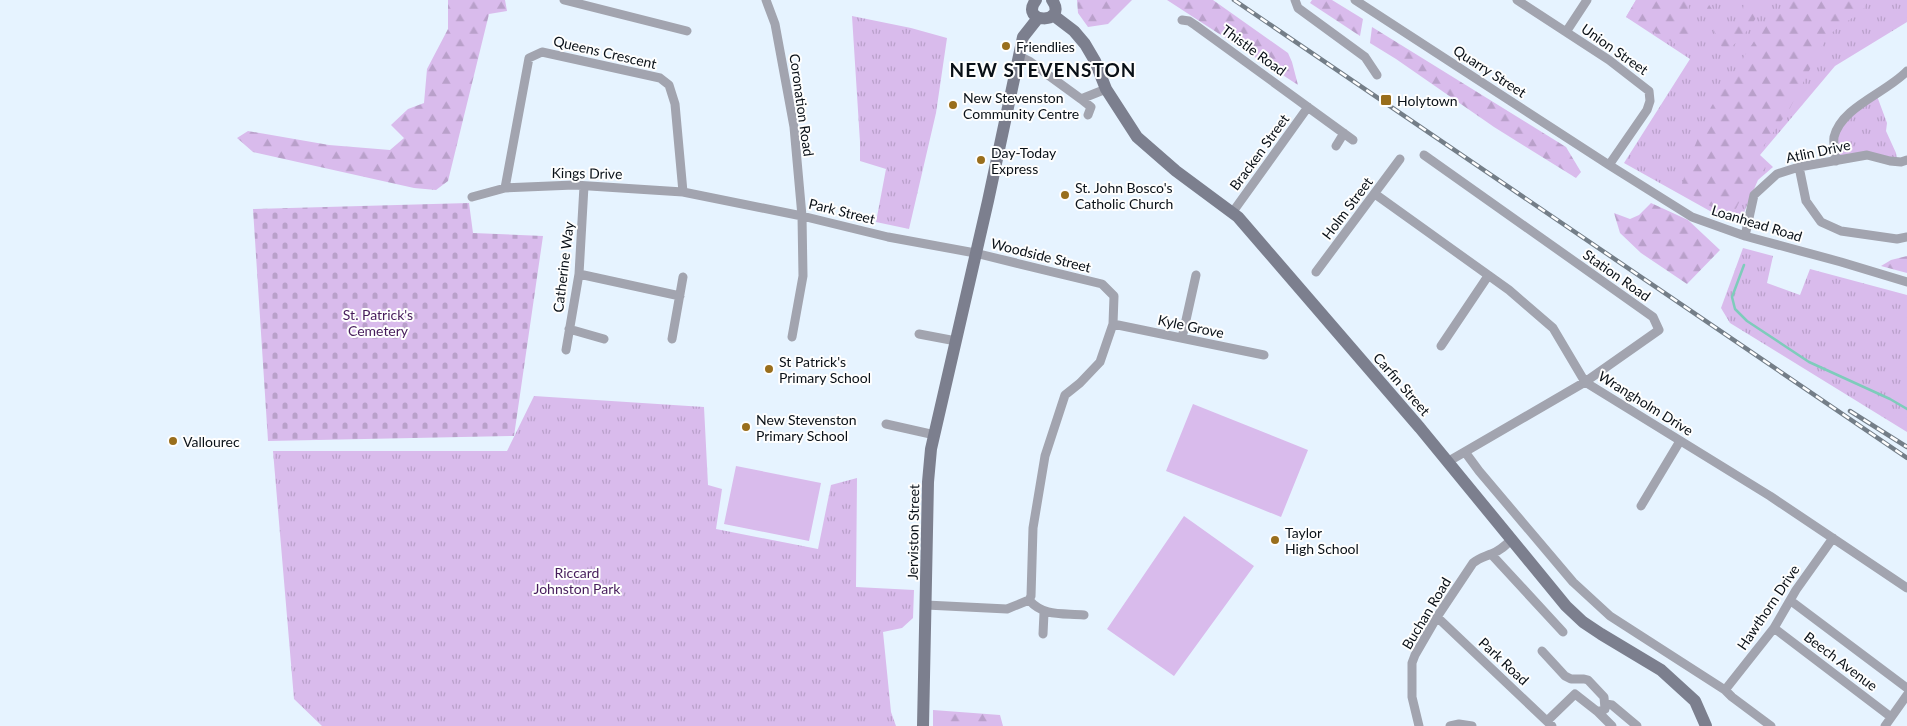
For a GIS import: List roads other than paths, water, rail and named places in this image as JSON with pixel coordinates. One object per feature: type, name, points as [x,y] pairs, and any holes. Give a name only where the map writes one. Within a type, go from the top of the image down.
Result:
[{"type":"main road","points":[[1035,0],[1032,8],[1038,18],[1047,19],[1053,15],[1055,8],[1052,0]]},
{"type":"main road","name":"Carfin Street","points":[[1053,15],[1074,31],[1085,44],[1095,61],[1106,89],[1137,137],[1176,171],[1238,217],[1448,461],[1566,606],[1601,634],[1661,670],[1695,701],[1706,726]]},
{"type":"main road","name":"Jerviston Street","points":[[923,726],[928,482],[931,449],[1018,56],[1023,37],[1038,18]]},
{"type":"main road","name":"Carfin Street","points":[[1684,690],[1693,710],[1696,726]]},
{"type":"street","points":[[566,0],[687,31]]},
{"type":"street","name":"Coronation Road","points":[[766,0],[775,24],[794,128],[802,216],[803,276],[792,337]]},
{"type":"street","points":[[1295,0],[1298,8],[1365,57],[1377,75]]},
{"type":"street","name":"Quarry Street","points":[[1355,0],[1609,165]]},
{"type":"street","name":"Union Street","points":[[1517,0],[1609,60],[1649,91],[1650,101],[1647,110],[1609,165]]},
{"type":"street","points":[[1566,32],[1587,0]]},
{"type":"street","name":"Thistle Road","points":[[1182,20],[1195,25],[1353,140]]},
{"type":"street","name":"Queens Crescent","points":[[505,188],[529,58],[542,52],[660,78],[669,85],[675,104],[683,192]]},
{"type":"street","points":[[1018,56],[1029,61],[1091,107],[1088,115]]},
{"type":"street","points":[[1836,160],[1834,138],[1838,127],[1846,116],[1887,88],[1907,71]]},
{"type":"street","points":[[1081,99],[1106,89]]},
{"type":"street","name":"Bracken Street","points":[[1232,213],[1308,107]]},
{"type":"street","points":[[1336,146],[1344,133]]},
{"type":"street","name":"Station Road","points":[[1424,155],[1653,317],[1659,330],[1585,382],[1448,461]]},
{"type":"street","name":"Atlin Drive","points":[[1745,236],[1754,196],[1777,174],[1799,167],[1867,155],[1890,161],[1901,162],[1907,160]]},
{"type":"street","name":"Holm Street","points":[[1316,272],[1400,159]]},
{"type":"street","name":"Loanhead Road","points":[[1609,165],[1692,217],[1745,236],[1907,282]]},
{"type":"street","points":[[1799,167],[1806,201],[1821,222],[1840,231],[1896,239],[1907,237]]},
{"type":"street","name":"Kings Drive","points":[[472,197],[505,188],[584,186],[683,192],[702,197]]},
{"type":"street","name":"Catherine Way","points":[[566,350],[579,274],[584,186]]},
{"type":"street","name":"Wrangholm Drive","points":[[1375,194],[1509,290],[1553,328],[1585,382],[1770,496],[1907,588]]},
{"type":"street","name":"Park Street","points":[[702,197],[802,216],[888,237],[975,253]]},
{"type":"street","name":"Woodside Street","points":[[975,253],[1102,284],[1114,296],[1113,324],[1100,362],[1080,383],[1064,395],[1046,456],[1033,528],[1032,590],[1029,600]]},
{"type":"street","points":[[579,274],[680,296]]},
{"type":"street","points":[[1182,338],[1196,274]]},
{"type":"street","points":[[1441,346],[1488,276]]},
{"type":"street","points":[[672,339],[683,277]]},
{"type":"street","name":"Kyle Grove","points":[[1113,324],[1264,355]]},
{"type":"street","points":[[570,329],[604,339]]},
{"type":"street","points":[[919,334],[956,341]]},
{"type":"street","points":[[886,424],[935,435]]},
{"type":"street","points":[[1641,506],[1680,441]]},
{"type":"street","points":[[1466,452],[1573,582],[1610,616],[1725,690],[1771,726]]},
{"type":"street","name":"Hawthorn Drive","points":[[1725,690],[1774,628],[1796,590],[1832,538]]},
{"type":"street","name":"Buchan Road","points":[[1419,726],[1412,697],[1412,663],[1417,650],[1473,563],[1480,557],[1503,548],[1512,539]]},
{"type":"street","points":[[1491,554],[1563,632]]},
{"type":"street","points":[[926,605],[1007,609],[1029,600],[1044,612],[1084,615]]},
{"type":"street","name":"Beech Avenue","points":[[1791,601],[1907,688]]},
{"type":"street","points":[[1043,634],[1044,612]]},
{"type":"street","name":"Park Road","points":[[1437,617],[1550,724]]},
{"type":"street","name":"Beech Avenue","points":[[1774,628],[1891,717]]},
{"type":"street","points":[[1542,651],[1564,676],[1571,679],[1588,680],[1604,697],[1605,709],[1598,712]]},
{"type":"street","points":[[1550,724],[1576,694],[1612,726]]},
{"type":"street","points":[[1885,726],[1907,695]]},
{"type":"street","points":[[1606,704],[1612,705],[1638,726]]},
{"type":"street","points":[[1450,726],[1459,724],[1472,726]]},
{"type":"waterway","points":[[1744,265],[1732,297],[1735,309],[1747,321],[1809,362],[1890,399],[1907,409]]},
{"type":"railway","points":[[1234,0],[1907,458]]},
{"type":"railway","points":[[1850,411],[1907,447]]},
{"type":"place","name":"Friendlies","points":[[1006,46]]},
{"type":"place","name":"Holytown","points":[[1386,100]]},
{"type":"place","name":"New Stevenston Community Centre","points":[[953,105]]},
{"type":"place","name":"Day-Today Express","points":[[981,160]]},
{"type":"place","name":"St. John Bosco's Catholic Church","points":[[1065,195]]},
{"type":"place","name":"St Patrick's Primary School","points":[[769,369]]},
{"type":"place","name":"New Stevenston Primary School","points":[[746,427]]},
{"type":"place","name":"Vallourec","points":[[173,441]]},
{"type":"place","name":"Taylor High School","points":[[1275,540]]},
{"type":"district","name":"NEW STEVENSTON","points":[[1043,69]]},
{"type":"park label","name":"St. Patrick's Cemetery","points":[[378,322]]},
{"type":"park label","name":"Riccard Johnston Park","points":[[577,580]]}]
